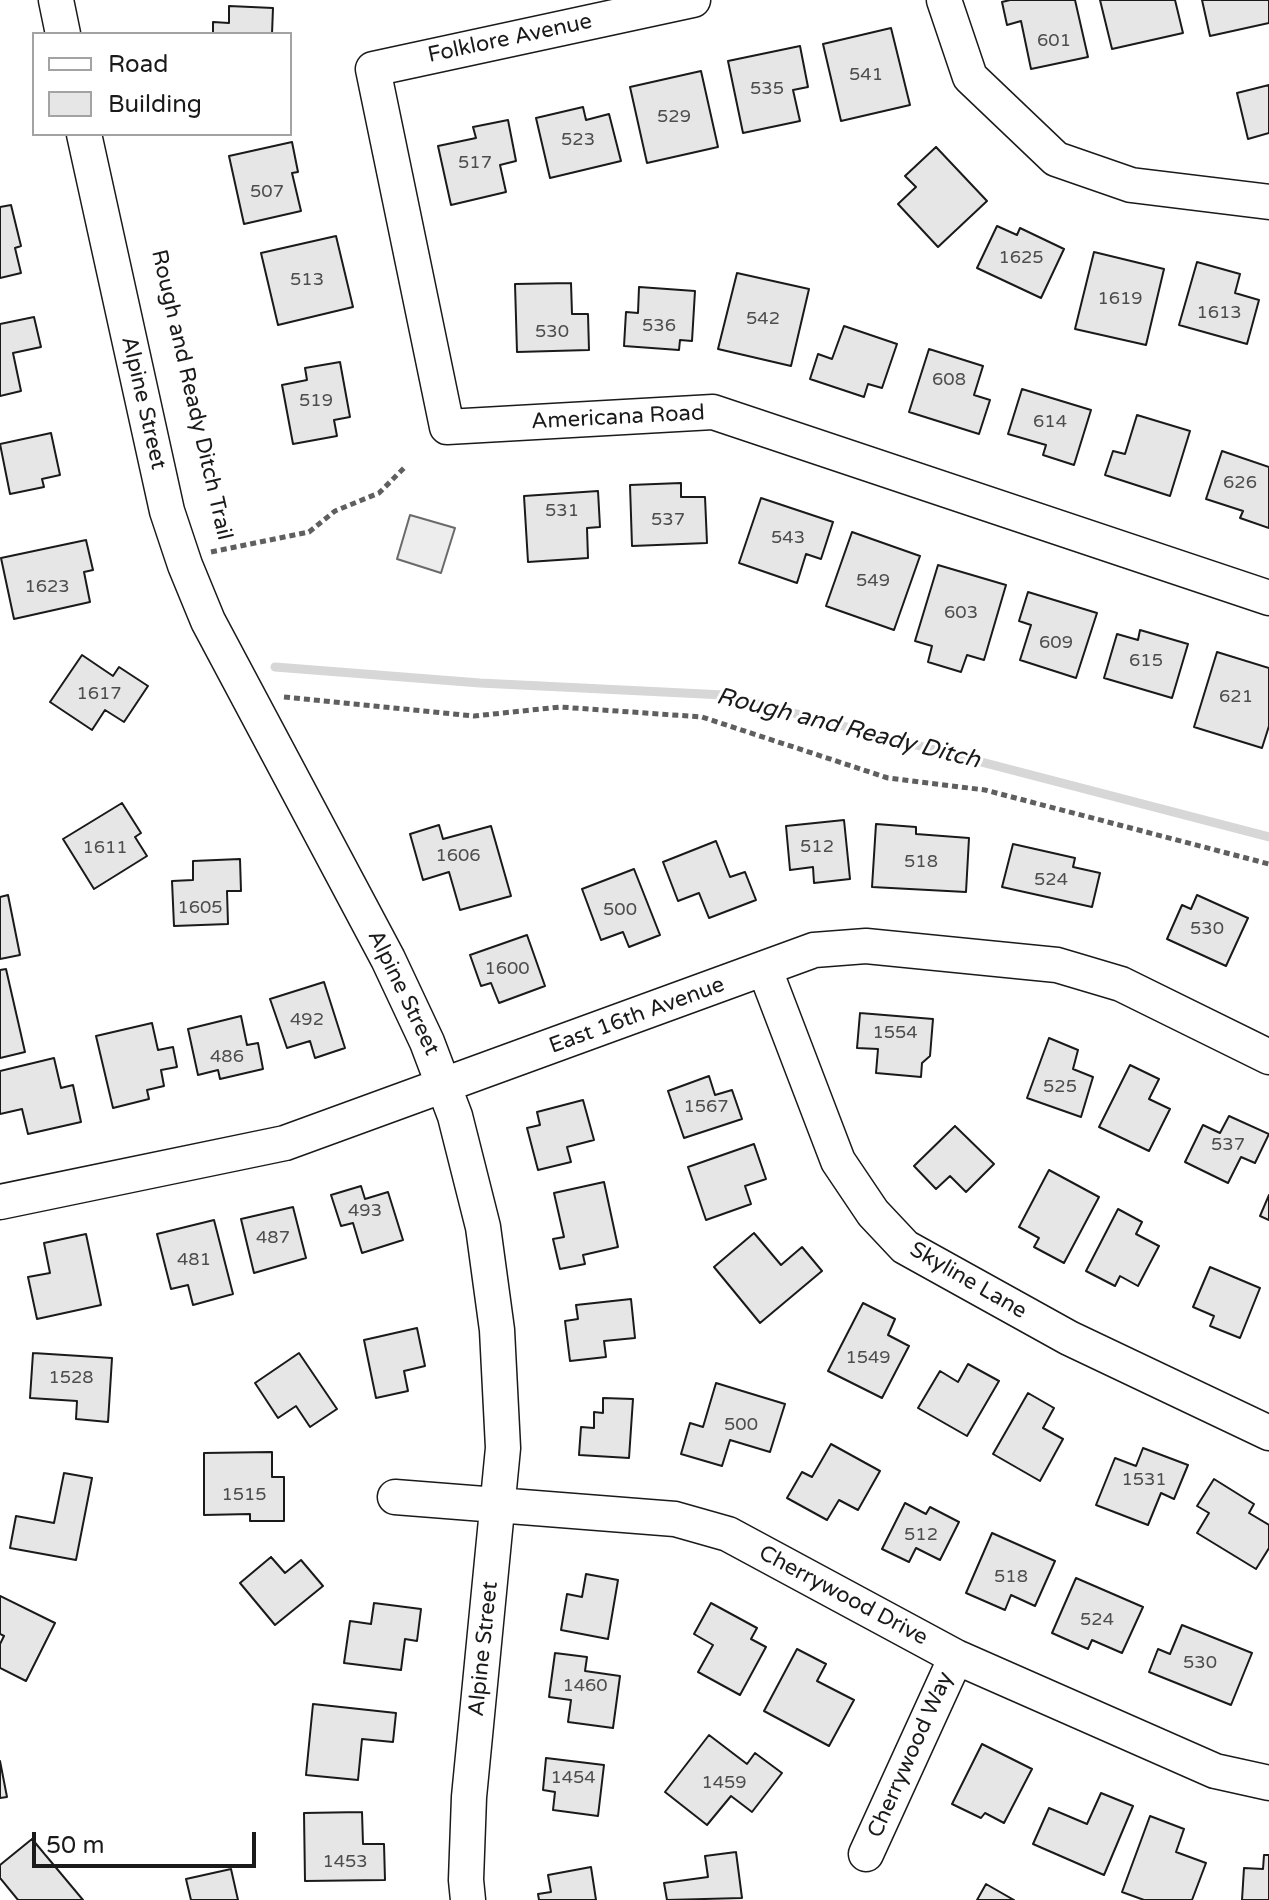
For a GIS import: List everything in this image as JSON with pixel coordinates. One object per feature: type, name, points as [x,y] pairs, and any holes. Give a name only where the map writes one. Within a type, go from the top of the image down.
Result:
[{"type":"street","points":[[56,0],[63,32]]},
{"type":"street","name":"Folklore Avenue","points":[[373,69],[693,0]]},
{"type":"street","points":[[944,0],[970,77],[1056,159],[1131,185],[1269,202]]},
{"type":"street","name":"Americana Road","points":[[373,69],[447,427],[713,412],[1269,598]]},
{"type":"street","name":"Alpine Street","points":[[84,136],[167,511],[204,561],[208,621],[388,959],[446,1086],[483,1227],[497,1330],[503,1448],[469,1797],[468,1900]]},
{"type":"street","name":"East 16th Avenue","points":[[0,1202],[285,1143],[814,950],[866,946],[1057,965],[1121,984],[1269,1057]]},
{"type":"street","name":"Skyline Lane","points":[[765,970],[838,1161],[873,1213],[905,1247],[1069,1338],[1269,1433]]},
{"type":"street","name":"Cherrywood Drive","points":[[395,1497],[675,1519],[728,1534],[956,1657],[1215,1771],[1269,1783]]},
{"type":"street","name":"Cherrywood Way","points":[[866,1854],[956,1657]]},
{"type":"path","points":[[204,561],[309,532],[335,511],[379,493],[404,468]]},
{"type":"path","name":"Rough and Ready Ditch Trail","points":[[204,561],[207,539]]},
{"type":"path","points":[[276,684],[284,697],[474,716],[560,707],[702,717],[888,778],[985,790],[1269,864]]},
{"type":"shaded area","points":[[410,515],[455,528],[441,573],[397,559]]},
{"type":"building","points":[[1075,0],[1088,57],[1031,69],[1021,21],[1007,25],[1002,2]]},
{"type":"building","points":[[1100,0],[1175,0],[1183,33],[1112,49]]},
{"type":"building","points":[[1202,0],[1269,0],[1269,23],[1210,36]]},
{"type":"building","points":[[229,6],[273,8],[272,32],[213,32],[213,22],[229,23]]},
{"type":"building","points":[[891,28],[910,105],[841,121],[823,44]]},
{"type":"building","points":[[800,46],[808,87],[793,90],[800,121],[743,133],[728,61]]},
{"type":"building","points":[[701,71],[718,147],[647,163],[630,87]]},
{"type":"building","points":[[1269,85],[1269,133],[1248,139],[1237,93]]},
{"type":"building","points":[[583,107],[586,120],[609,114],[621,161],[550,178],[536,118]]},
{"type":"building","points":[[508,120],[516,161],[500,165],[506,192],[451,205],[438,146],[476,138],[473,127]]},
{"type":"building","points":[[292,142],[298,172],[292,173],[301,211],[244,224],[229,156]]},
{"type":"building","points":[[936,147],[987,201],[938,247],[898,204],[916,187],[905,176]]},
{"type":"building","points":[[11,205],[21,246],[15,248],[21,273],[0,278],[0,207]]},
{"type":"building","points":[[997,226],[1017,235],[1020,228],[1064,249],[1041,298],[977,268]]},
{"type":"building","points":[[336,236],[353,307],[278,325],[261,253]]},
{"type":"building","points":[[1094,252],[1164,269],[1146,345],[1075,329]]},
{"type":"building","points":[[1197,262],[1240,274],[1235,293],[1259,300],[1247,344],[1179,325]]},
{"type":"building","points":[[737,273],[809,289],[791,366],[718,349]]},
{"type":"building","points":[[571,283],[572,314],[588,314],[589,350],[517,352],[515,284]]},
{"type":"building","points":[[639,287],[695,291],[692,341],[680,340],[679,350],[624,346],[626,312],[638,313]]},
{"type":"building","points":[[34,317],[41,347],[13,353],[21,391],[0,396],[0,324]]},
{"type":"building","points":[[844,326],[897,344],[882,388],[868,384],[864,397],[810,379],[818,354],[832,359]]},
{"type":"building","points":[[929,349],[983,366],[974,395],[990,400],[979,434],[909,412]]},
{"type":"building","points":[[340,362],[350,417],[334,420],[337,436],[293,444],[282,385],[307,380],[305,368]]},
{"type":"building","points":[[1022,389],[1091,410],[1074,465],[1043,455],[1046,445],[1008,434]]},
{"type":"building","points":[[1137,415],[1190,431],[1170,496],[1105,475],[1113,451],[1125,454]]},
{"type":"building","points":[[51,433],[60,475],[42,479],[44,487],[10,494],[0,444]]},
{"type":"building","points":[[1222,451],[1269,467],[1269,528],[1240,518],[1243,511],[1206,499]]},
{"type":"building","points":[[681,483],[681,497],[705,497],[707,543],[632,546],[630,485]]},
{"type":"building","points":[[598,491],[600,527],[587,528],[588,558],[528,562],[524,496]]},
{"type":"building","points":[[761,498],[833,522],[821,559],[806,554],[797,583],[739,563]]},
{"type":"building","points":[[852,532],[920,556],[894,630],[826,606]]},
{"type":"building","points":[[86,540],[93,570],[84,572],[90,602],[14,619],[1,558]]},
{"type":"building","points":[[938,565],[1006,585],[984,660],[967,655],[961,672],[928,662],[932,646],[915,641]]},
{"type":"building","points":[[1028,592],[1097,613],[1076,678],[1020,660],[1031,625],[1019,621]]},
{"type":"building","points":[[1140,630],[1188,644],[1172,698],[1104,678],[1117,634],[1138,640]]},
{"type":"building","points":[[1217,652],[1269,668],[1269,726],[1262,748],[1194,727]]},
{"type":"building","points":[[82,655],[113,676],[119,667],[148,686],[124,722],[105,710],[92,730],[50,702]]},
{"type":"building","points":[[122,803],[141,833],[135,837],[147,856],[94,889],[63,839]]},
{"type":"building","points":[[844,820],[850,879],[814,883],[813,867],[790,870],[786,826]]},
{"type":"building","points":[[876,824],[916,827],[916,834],[969,838],[966,892],[872,887]]},
{"type":"building","points":[[439,825],[443,839],[491,826],[511,896],[460,910],[449,872],[423,880],[410,834]]},
{"type":"building","points":[[716,841],[730,877],[745,872],[756,900],[709,918],[699,893],[678,901],[663,862]]},
{"type":"building","points":[[1013,844],[1075,858],[1073,867],[1100,873],[1092,907],[1002,887]]},
{"type":"building","points":[[240,859],[241,891],[227,891],[228,924],[174,926],[172,881],[193,880],[193,861]]},
{"type":"building","points":[[634,869],[660,935],[629,947],[623,932],[601,940],[582,889]]},
{"type":"building","points":[[8,895],[20,955],[0,959],[0,897]]},
{"type":"building","points":[[1197,895],[1248,918],[1226,966],[1167,939],[1182,905],[1191,909]]},
{"type":"building","points":[[527,935],[545,986],[499,1003],[491,983],[481,986],[470,955]]},
{"type":"building","points":[[6,969],[25,1052],[0,1058],[0,970]]},
{"type":"building","points":[[324,982],[345,1048],[315,1058],[310,1041],[287,1048],[270,999]]},
{"type":"building","points":[[860,1013],[933,1019],[930,1056],[922,1063],[921,1077],[876,1073],[878,1049],[857,1048]]},
{"type":"building","points":[[241,1016],[247,1045],[258,1043],[263,1069],[220,1079],[218,1070],[198,1075],[188,1029]]},
{"type":"building","points":[[152,1023],[158,1050],[173,1047],[177,1067],[161,1070],[164,1086],[147,1090],[149,1099],[113,1108],[96,1036]]},
{"type":"building","points":[[1049,1038],[1078,1050],[1073,1069],[1093,1077],[1081,1117],[1027,1098]]},
{"type":"building","points":[[54,1058],[61,1088],[73,1085],[81,1122],[28,1134],[22,1109],[0,1114],[0,1071]]},
{"type":"building","points":[[1130,1065],[1159,1079],[1149,1099],[1170,1109],[1149,1151],[1099,1127]]},
{"type":"building","points":[[709,1076],[715,1095],[732,1090],[742,1119],[684,1138],[668,1091]]},
{"type":"building","points":[[583,1100],[594,1140],[567,1147],[571,1162],[538,1170],[527,1128],[540,1125],[537,1112]]},
{"type":"building","points":[[1229,1116],[1269,1134],[1255,1163],[1241,1157],[1228,1183],[1185,1162],[1203,1125],[1220,1133]]},
{"type":"building","points":[[955,1126],[994,1164],[966,1192],[950,1176],[936,1189],[914,1166]]},
{"type":"building","points":[[754,1144],[766,1179],[745,1186],[751,1204],[706,1220],[688,1167]]},
{"type":"building","points":[[1049,1170],[1099,1197],[1064,1263],[1034,1247],[1039,1238],[1019,1227]]},
{"type":"building","points":[[604,1182],[618,1247],[583,1255],[585,1264],[560,1269],[553,1239],[564,1237],[554,1193]]},
{"type":"building","points":[[361,1186],[365,1199],[388,1192],[403,1240],[362,1253],[353,1223],[341,1226],[331,1195]]},
{"type":"building","points":[[1269,1195],[1269,1220],[1260,1216]]},
{"type":"building","points":[[293,1207],[306,1258],[254,1273],[241,1219]]},
{"type":"building","points":[[1118,1209],[1142,1222],[1136,1234],[1159,1246],[1138,1286],[1120,1276],[1115,1286],[1086,1271]]},
{"type":"building","points":[[214,1220],[233,1294],[193,1305],[188,1285],[171,1289],[157,1234]]},
{"type":"building","points":[[754,1233],[781,1265],[802,1247],[822,1271],[760,1323],[714,1267]]},
{"type":"building","points":[[86,1234],[101,1305],[37,1319],[28,1277],[50,1273],[44,1243]]},
{"type":"building","points":[[1210,1267],[1260,1288],[1240,1338],[1210,1326],[1214,1316],[1193,1307]]},
{"type":"building","points":[[631,1299],[635,1338],[604,1341],[606,1357],[570,1361],[565,1321],[578,1319],[576,1305]]},
{"type":"building","points":[[863,1303],[895,1319],[888,1335],[909,1346],[882,1398],[828,1371]]},
{"type":"building","points":[[417,1328],[425,1366],[404,1371],[408,1391],[376,1398],[364,1340]]},
{"type":"building","points":[[33,1353],[112,1358],[108,1422],[76,1419],[77,1401],[30,1398]]},
{"type":"building","points":[[299,1353],[337,1409],[310,1427],[296,1406],[278,1418],[255,1383]]},
{"type":"building","points":[[968,1364],[999,1381],[967,1436],[918,1408],[940,1371],[958,1382]]},
{"type":"building","points":[[716,1383],[785,1404],[770,1452],[730,1440],[722,1466],[681,1454],[690,1423],[703,1427]]},
{"type":"building","points":[[1028,1393],[1054,1408],[1043,1428],[1063,1439],[1040,1481],[993,1454]]},
{"type":"building","points":[[603,1398],[633,1399],[629,1458],[579,1455],[581,1427],[594,1428],[594,1412],[603,1413]]},
{"type":"building","points":[[831,1444],[880,1471],[858,1510],[839,1500],[827,1520],[787,1498],[802,1472],[812,1477]]},
{"type":"building","points":[[1143,1448],[1188,1465],[1174,1499],[1161,1493],[1148,1525],[1096,1505],[1115,1458],[1136,1466]]},
{"type":"building","points":[[272,1452],[272,1477],[284,1477],[284,1521],[250,1521],[250,1514],[204,1515],[204,1453]]},
{"type":"building","points":[[64,1473],[92,1478],[76,1560],[10,1548],[16,1516],[54,1523]]},
{"type":"building","points":[[1214,1479],[1254,1504],[1249,1513],[1269,1525],[1269,1548],[1256,1569],[1197,1533],[1209,1513],[1197,1506]]},
{"type":"building","points":[[905,1503],[926,1514],[930,1507],[959,1522],[940,1560],[916,1548],[909,1562],[882,1549]]},
{"type":"building","points":[[992,1533],[1055,1561],[1035,1606],[1011,1595],[1005,1610],[966,1593]]},
{"type":"building","points":[[271,1557],[285,1573],[301,1560],[323,1586],[275,1625],[240,1583]]},
{"type":"building","points":[[586,1574],[618,1580],[608,1639],[561,1630],[567,1594],[582,1597]]},
{"type":"building","points":[[1076,1578],[1143,1607],[1122,1653],[1092,1640],[1088,1649],[1052,1633]]},
{"type":"building","points":[[0,1596],[55,1623],[26,1681],[0,1668],[0,1644],[4,1636],[0,1634]]},
{"type":"building","points":[[374,1603],[421,1609],[417,1641],[405,1639],[401,1670],[344,1663],[350,1621],[371,1624]]},
{"type":"building","points":[[711,1603],[757,1628],[751,1639],[766,1647],[740,1695],[698,1672],[713,1645],[694,1634]]},
{"type":"building","points":[[1182,1625],[1252,1653],[1231,1705],[1149,1672],[1158,1649],[1170,1654]]},
{"type":"building","points":[[797,1649],[826,1664],[817,1681],[854,1700],[829,1746],[764,1711]]},
{"type":"building","points":[[555,1653],[587,1657],[585,1671],[620,1676],[613,1728],[568,1722],[571,1700],[549,1697]]},
{"type":"building","points":[[313,1704],[396,1713],[393,1742],[362,1739],[358,1780],[306,1775]]},
{"type":"building","points":[[709,1735],[747,1764],[755,1753],[782,1773],[752,1812],[731,1796],[707,1825],[665,1792]]},
{"type":"building","points":[[982,1744],[1032,1769],[1004,1823],[985,1813],[981,1818],[952,1804]]},
{"type":"building","points":[[546,1758],[604,1765],[598,1816],[553,1810],[555,1792],[543,1790]]},
{"type":"building","points":[[0,1761],[7,1797],[0,1798]]},
{"type":"building","points":[[1101,1793],[1133,1806],[1104,1875],[1033,1844],[1049,1808],[1087,1824]]},
{"type":"building","points":[[362,1812],[363,1844],[384,1844],[385,1880],[305,1881],[304,1813]]},
{"type":"building","points":[[1150,1816],[1184,1829],[1176,1852],[1206,1863],[1192,1900],[1144,1900],[1122,1892]]},
{"type":"building","points":[[32,1839],[83,1900],[18,1900],[0,1878],[0,1865]]},
{"type":"building","points":[[736,1852],[742,1898],[667,1900],[664,1883],[708,1877],[705,1856]]},
{"type":"building","points":[[1264,1855],[1269,1855],[1269,1900],[1242,1900],[1244,1868],[1263,1869]]},
{"type":"building","points":[[591,1867],[596,1900],[539,1900],[538,1894],[551,1892],[548,1875]]},
{"type":"building","points":[[231,1869],[238,1900],[191,1900],[186,1879]]},
{"type":"building","points":[[986,1884],[1014,1900],[977,1900]]},
{"type":"waterway","name":"Rough and Ready Ditch","points":[[275,667],[480,683],[724,695],[1269,837]]}]
